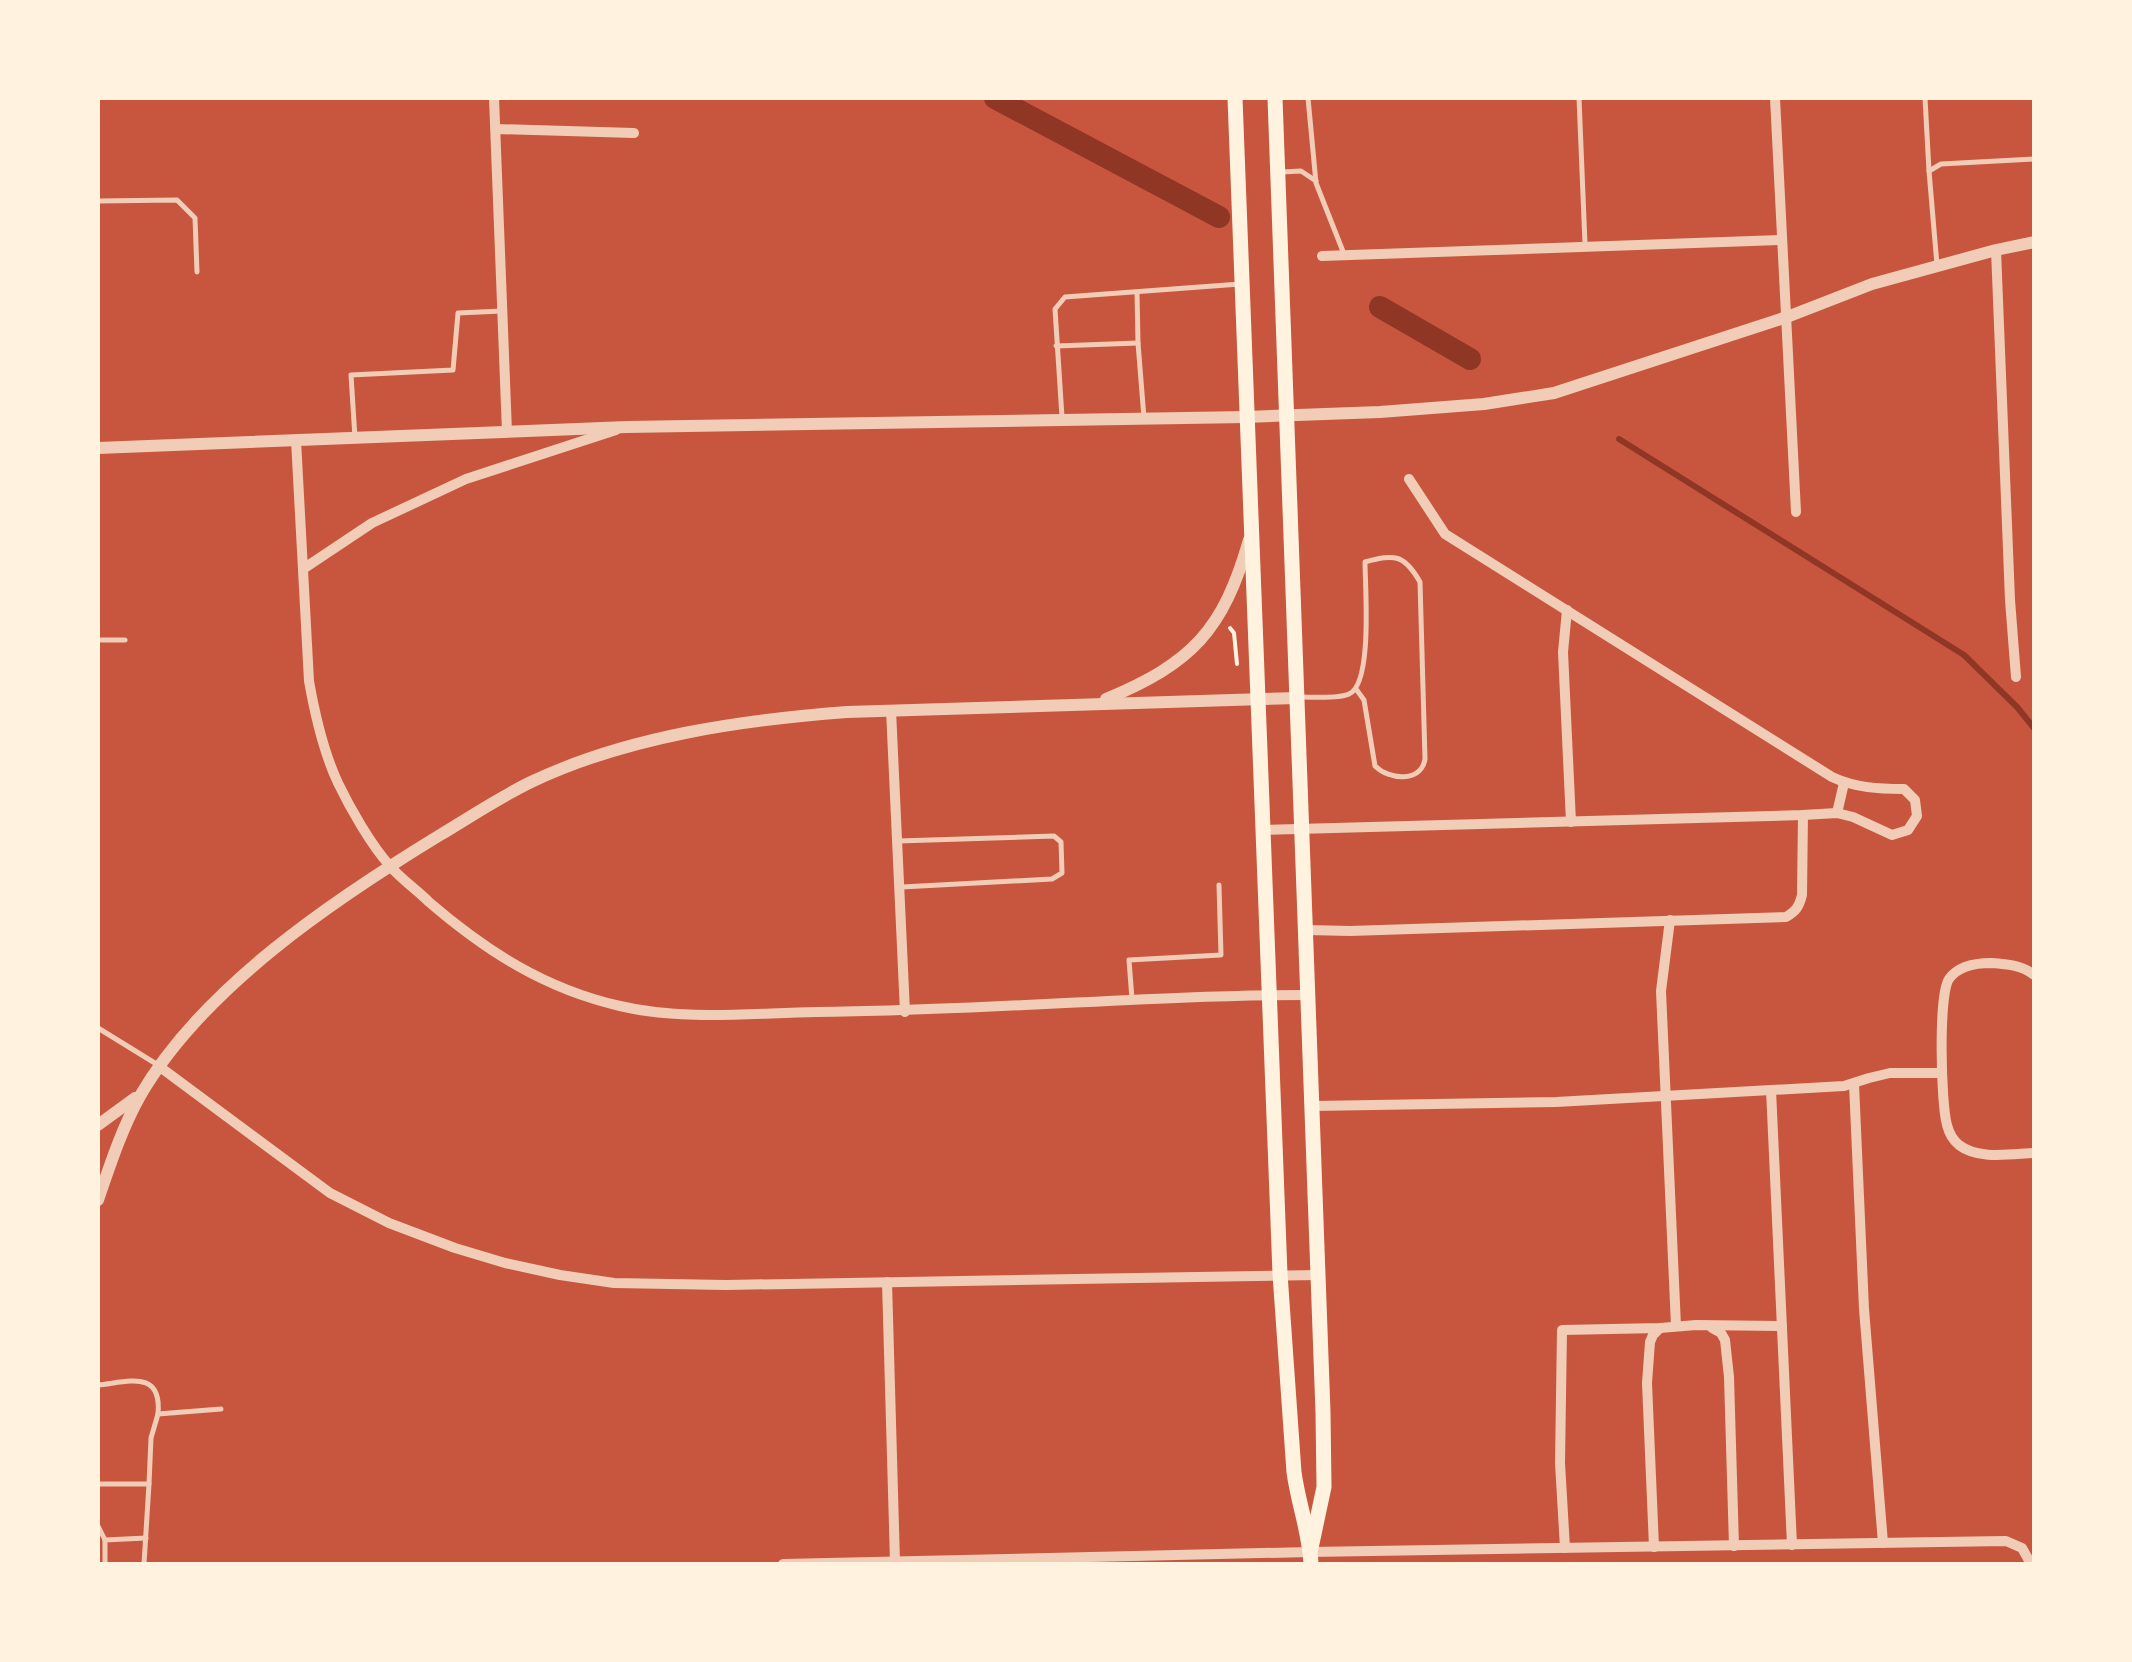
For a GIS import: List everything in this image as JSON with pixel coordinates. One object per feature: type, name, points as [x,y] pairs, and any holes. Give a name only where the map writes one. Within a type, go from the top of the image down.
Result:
[{"type":"main road","points":[[1235,98],[1280,1274],[1294,1472],[1310,1558]]},
{"type":"main road","points":[[1275,98],[1319,1276],[1324,1486],[1310,1558]]},
{"type":"street","points":[[494,98],[507,432]]},
{"type":"street","points":[[1775,98],[1796,512]]},
{"type":"street","points":[[496,130],[634,132]]},
{"type":"street","points":[[1322,256],[1782,240]]},
{"type":"street","points":[[98,448],[627,427],[1380,412],[1484,404],[1554,393],[1787,317],[1872,284],[2034,242]]},
{"type":"street","points":[[1996,250],[2016,676]]},
{"type":"street","points":[[303,569],[372,523],[466,479],[627,427]]},
{"type":"street","points":[[296,440],[309,681],[328,759],[351,808],[390,866],[466,934],[545,982],[641,1010],[694,1014],[905,1012],[1309,996]]},
{"type":"street","points":[[1263,830],[1837,813],[1892,835],[1908,830],[1918,816],[1915,800],[1904,790],[1844,782],[1445,534],[1410,479]]},
{"type":"street","points":[[1096,704],[1147,682],[1198,644],[1230,596],[1252,533]]},
{"type":"street","points":[[1567,610],[1563,652],[1571,822]]},
{"type":"street","points":[[98,1200],[142,1093],[188,1030],[247,970],[390,866],[531,782],[585,761],[689,732],[742,722],[891,710],[1298,698]]},
{"type":"street","points":[[891,710],[905,1012]]},
{"type":"street","points":[[1837,813],[1844,782]]},
{"type":"street","points":[[1307,930],[1786,917],[1800,906],[1802,896],[1803,814]]},
{"type":"street","points":[[1670,920],[1662,991],[1676,1326]]},
{"type":"street","points":[[2034,975],[2026,968],[1983,963],[1957,970],[1950,976],[1943,999],[1942,1073],[1948,1132],[1958,1144],[1978,1154],[2034,1153]]},
{"type":"street","points":[[160,1067],[330,1193],[389,1223],[488,1258],[560,1275],[614,1283],[726,1285],[1319,1276]]},
{"type":"street","points":[[1313,1106],[1556,1102],[1854,1084],[1890,1073],[1942,1073]]},
{"type":"street","points":[[1854,1084],[1864,1309],[1883,1543]]},
{"type":"street","points":[[1771,1090],[1792,1545]]},
{"type":"street","points":[[98,1125],[142,1093]]},
{"type":"street","points":[[98,1160],[115,1151]]},
{"type":"street","points":[[887,1282],[895,1562]]},
{"type":"street","points":[[1565,1548],[1560,1463],[1562,1330],[1782,1326]]},
{"type":"street","points":[[1709,1327],[1725,1340],[1734,1546]]},
{"type":"street","points":[[1654,1547],[1647,1384],[1650,1342],[1660,1328]]},
{"type":"street","points":[[784,1564],[1214,1560],[1565,1548],[2006,1541],[2017,1544],[2032,1564]]},
{"type":"lane","points":[[1308,98],[1316,180],[1344,256]]},
{"type":"lane","points":[[1579,98],[1585,247]]},
{"type":"lane","points":[[1925,98],[1937,266]]},
{"type":"lane","points":[[1929,171],[1941,164],[2034,159]]},
{"type":"lane","points":[[1278,172],[1301,172],[1316,180]]},
{"type":"lane","points":[[98,201],[177,200],[194,218],[197,272]]},
{"type":"lane","points":[[1062,420],[1055,308],[1065,297],[1242,284]]},
{"type":"lane","points":[[1137,292],[1144,418]]},
{"type":"lane","points":[[355,438],[350,376],[453,370],[458,313],[502,311]]},
{"type":"lane","points":[[1056,346],[1138,343]]},
{"type":"lane","points":[[1298,698],[1348,695],[1356,689],[1365,664],[1365,562],[1387,556],[1402,558],[1420,582],[1425,759],[1419,772],[1391,776],[1375,766],[1364,700],[1356,689]]},
{"type":"lane","points":[[98,640],[125,640]]},
{"type":"lane","points":[[897,841],[1054,836],[1063,851],[1062,873],[1052,879],[899,887]]},
{"type":"lane","points":[[1132,1002],[1129,960],[1222,955],[1219,885]]},
{"type":"lane","points":[[98,1028],[160,1067]]},
{"type":"lane","points":[[98,1385],[142,1381],[153,1386],[160,1398],[151,1438],[144,1564]]},
{"type":"lane","points":[[158,1414],[220,1408]]},
{"type":"lane","points":[[98,1484],[149,1484]]},
{"type":"lane","points":[[98,1526],[105,1540],[105,1564]]},
{"type":"lane","points":[[105,1540],[146,1538]]},
{"type":"path","points":[[1230,628],[1234,633],[1237,666]]},
{"type":"waterway","points":[[995,98],[1219,217]]},
{"type":"waterway","points":[[1380,307],[1470,359]]},
{"type":"waterway","points":[[1619,439],[1964,655],[2034,728]]}]
